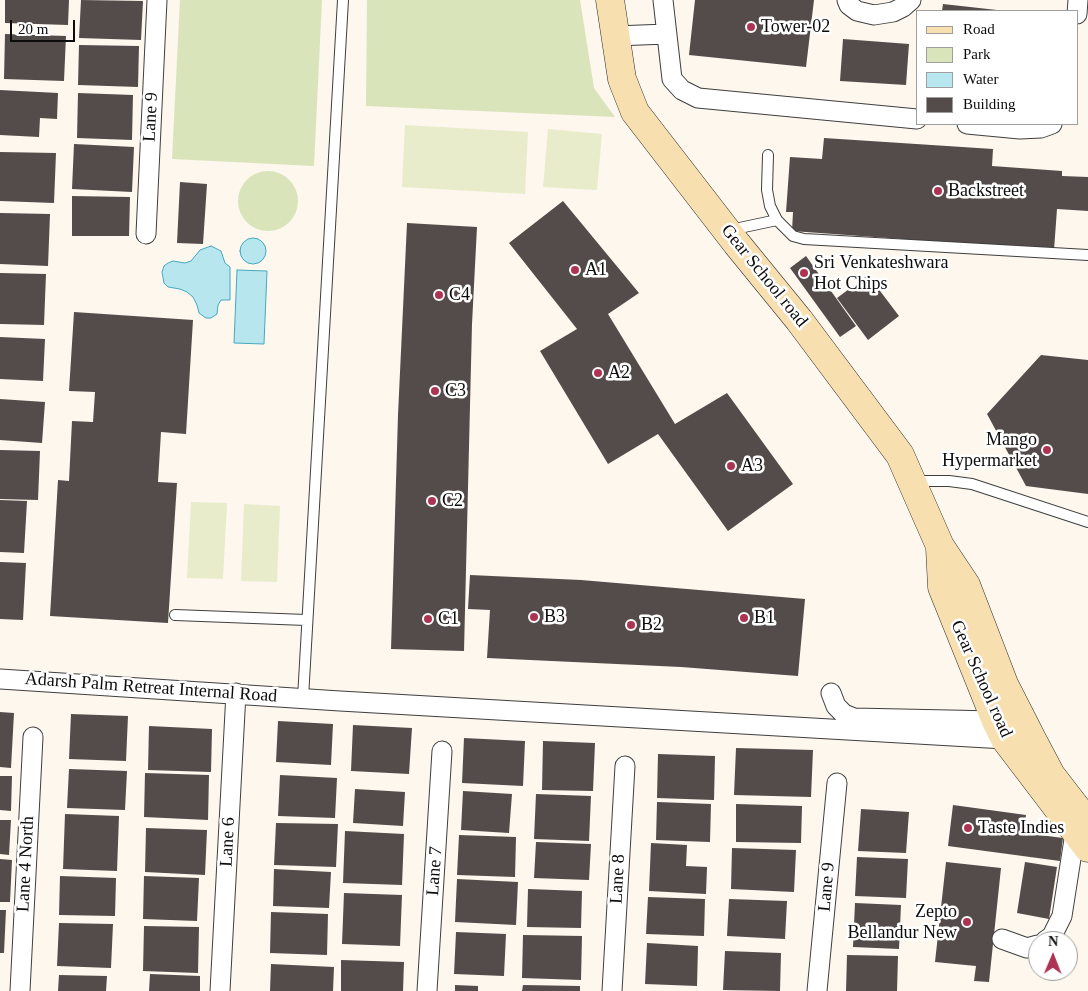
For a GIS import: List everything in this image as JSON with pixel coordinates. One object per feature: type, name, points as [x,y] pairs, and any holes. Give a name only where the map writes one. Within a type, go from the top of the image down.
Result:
[{"type":"main road","name":"Gear School road","points":[[610,0],[622,79],[635,112],[727,231],[800,320],[900,455],[940,546],[966,585],[1032,760]]},
{"type":"main road","name":"Gear School road","points":[[940,546],[942,586],[1000,730],[1051,775],[1084,834]]},
{"type":"street","name":"Lane 9","points":[[146,234],[157,0]]},
{"type":"street","points":[[663,0],[672,79],[682,90],[698,98],[916,119]]},
{"type":"street","points":[[847,0],[849,5],[857,11],[874,14],[893,12],[903,8],[911,0]]},
{"type":"street","points":[[616,36],[667,34]]},
{"type":"street","points":[[978,125],[1020,129],[1041,128],[1049,125]]},
{"type":"street","name":"Adarsh Palm Retreat Internal Road","points":[[0,679],[340,701],[1000,730]]},
{"type":"street","name":"Lane 6","points":[[220,991],[236,693]]},
{"type":"street","points":[[831,693],[836,706],[844,714],[854,718],[1000,730]]},
{"type":"street","name":"Lane 4 North","points":[[20,991],[33,737]]},
{"type":"street","name":"Lane 7","points":[[427,991],[442,751]]},
{"type":"street","name":"Lane 8","points":[[612,991],[625,766]]},
{"type":"street","name":"Lane 9","points":[[817,991],[837,783]]},
{"type":"street","points":[[1054,931],[1062,916],[1084,834]]},
{"type":"street","points":[[1002,940],[1028,948]]},
{"type":"lane","points":[[303,698],[343,0]]},
{"type":"lane","points":[[768,155],[767,190],[770,206],[777,220],[793,236],[804,239],[1088,255]]},
{"type":"lane","points":[[727,231],[777,220]]},
{"type":"lane","points":[[913,483],[949,481],[972,484],[1088,522]]},
{"type":"lane","points":[[175,615],[306,620]]},
{"type":"green space","points":[[180,0],[322,0],[314,166],[172,159]]},
{"type":"green space","points":[[367,0],[580,0],[594,88],[615,117],[366,106]]},
{"type":"green space","points":[[405,125],[528,132],[525,194],[402,187]]},
{"type":"green space","points":[[548,129],[602,134],[597,190],[543,187]]},
{"type":"green space","points":[[262,171],[274,171],[285,176],[293,184],[298,195],[296,213],[285,226],[274,231],[262,231],[251,226],[243,218],[238,207],[238,195],[243,184],[251,176]]},
{"type":"green space","points":[[191,502],[227,503],[223,579],[187,578]]},
{"type":"green space","points":[[244,504],[280,506],[277,582],[241,581]]},
{"type":"water","points":[[253,238],[262,242],[266,251],[262,260],[253,264],[244,260],[240,251],[244,242]]},
{"type":"water","points":[[211,246],[221,251],[225,263],[230,267],[230,300],[221,300],[218,305],[217,314],[211,318],[206,318],[199,313],[193,297],[187,292],[168,287],[164,283],[162,272],[164,266],[168,263],[173,261],[185,263],[191,261],[200,250]]},
{"type":"water","points":[[237,270],[267,271],[264,344],[234,343]]},
{"type":"building","points":[[5,0],[69,0],[68,25],[5,23]]},
{"type":"building","points":[[81,0],[143,1],[141,40],[79,38]]},
{"type":"building","name":"Tower-02","points":[[695,0],[814,0],[806,67],[689,55]]},
{"type":"building","points":[[943,4],[997,10],[942,10]]},
{"type":"building","points":[[5,34],[66,36],[64,81],[4,79]]},
{"type":"building","points":[[843,39],[909,44],[906,85],[840,81]]},
{"type":"building","points":[[79,45],[139,46],[138,87],[78,85]]},
{"type":"building","points":[[0,90],[58,93],[57,119],[40,118],[39,137],[0,135]]},
{"type":"building","points":[[78,93],[133,95],[132,140],[77,138]]},
{"type":"building","name":"Backstreet","points":[[824,138],[993,149],[992,166],[1062,171],[1062,176],[1088,177],[1088,211],[1057,209],[1054,250],[792,231],[793,212],[786,212],[790,157],[822,159]]},
{"type":"building","points":[[74,144],[134,147],[132,192],[72,189]]},
{"type":"building","points":[[0,152],[56,153],[54,203],[0,201]]},
{"type":"building","points":[[180,182],[207,184],[203,244],[177,243]]},
{"type":"building","points":[[72,196],[130,197],[129,236],[72,236]]},
{"type":"building","points":[[563,201],[639,293],[608,314],[675,424],[727,393],[793,484],[728,531],[658,434],[608,464],[540,351],[577,329],[509,243]]},
{"type":"building","points":[[0,213],[50,214],[48,266],[0,264]]},
{"type":"building","points":[[407,223],[477,227],[472,324],[464,651],[391,649],[398,415]]},
{"type":"building","points":[[806,256],[856,326],[840,337],[790,268]]},
{"type":"building","points":[[0,273],[46,274],[44,325],[0,324]]},
{"type":"building","points":[[868,275],[899,316],[868,340],[837,298]]},
{"type":"building","points":[[74,312],[193,320],[186,434],[161,432],[158,482],[177,483],[168,623],[50,616],[58,480],[69,481],[72,421],[93,422],[95,392],[69,391]]},
{"type":"building","points":[[0,337],[45,339],[43,381],[0,379]]},
{"type":"building","name":"Mango Hypermarket","points":[[1041,355],[1088,360],[1088,494],[1026,486],[987,414]]},
{"type":"building","points":[[0,399],[45,402],[42,443],[0,440]]},
{"type":"building","points":[[0,450],[40,451],[38,500],[0,499]]},
{"type":"building","points":[[0,500],[27,501],[24,553],[0,552]]},
{"type":"building","points":[[0,562],[26,563],[23,620],[0,619]]},
{"type":"building","points":[[470,575],[581,580],[805,599],[798,676],[681,667],[487,658],[490,610],[468,609]]},
{"type":"building","points":[[0,712],[14,713],[11,768],[0,767]]},
{"type":"building","points":[[71,714],[128,716],[126,761],[69,759]]},
{"type":"building","points":[[278,721],[333,724],[331,765],[276,762]]},
{"type":"building","points":[[353,725],[412,728],[409,774],[351,771]]},
{"type":"building","points":[[149,726],[212,729],[211,772],[148,770]]},
{"type":"building","points":[[464,738],[525,741],[523,786],[462,783]]},
{"type":"building","points":[[543,741],[595,743],[593,791],[542,790]]},
{"type":"building","points":[[736,748],[813,750],[811,797],[734,795]]},
{"type":"building","points":[[658,754],[715,756],[714,800],[657,798]]},
{"type":"building","points":[[69,769],[127,771],[125,810],[67,808]]},
{"type":"building","points":[[145,773],[209,775],[208,820],[144,817]]},
{"type":"building","points":[[280,775],[337,778],[335,818],[278,816]]},
{"type":"building","points":[[0,776],[12,776],[11,811],[0,810]]},
{"type":"building","points":[[355,789],[405,792],[403,826],[353,823]]},
{"type":"building","points":[[463,791],[512,794],[509,833],[461,830]]},
{"type":"building","points":[[536,794],[591,796],[589,841],[534,839]]},
{"type":"building","points":[[657,802],[711,804],[710,842],[656,840]]},
{"type":"building","points":[[736,804],[802,806],[801,843],[736,842]]},
{"type":"building","points":[[953,805],[1026,815],[1024,833],[1063,838],[1060,861],[948,846]]},
{"type":"building","points":[[861,809],[909,812],[906,853],[858,851]]},
{"type":"building","points":[[65,814],[119,816],[117,871],[63,869]]},
{"type":"building","points":[[0,820],[11,820],[9,855],[0,854]]},
{"type":"building","points":[[276,823],[338,824],[336,867],[274,865]]},
{"type":"building","points":[[146,828],[207,830],[205,875],[145,872]]},
{"type":"building","points":[[345,831],[404,834],[402,885],[343,883]]},
{"type":"building","points":[[459,835],[516,837],[515,877],[457,875]]},
{"type":"building","points":[[536,842],[591,844],[589,880],[534,878]]},
{"type":"building","points":[[651,843],[687,845],[686,866],[707,867],[706,894],[649,891]]},
{"type":"building","points":[[732,848],[796,850],[794,892],[731,889]]},
{"type":"building","points":[[857,857],[908,859],[906,898],[855,896]]},
{"type":"building","points":[[0,859],[12,860],[10,902],[0,902]]},
{"type":"building","name":"Zepto Bellandur New","points":[[946,862],[1001,868],[989,982],[974,981],[976,966],[935,962]]},
{"type":"building","points":[[1025,862],[1057,867],[1049,919],[1017,913]]},
{"type":"building","points":[[274,869],[331,872],[329,908],[273,906]]},
{"type":"building","points":[[60,876],[116,878],[115,916],[59,915]]},
{"type":"building","points":[[144,876],[199,878],[197,921],[143,919]]},
{"type":"building","points":[[457,879],[518,882],[516,925],[455,922]]},
{"type":"building","points":[[528,889],[582,891],[581,928],[527,927]]},
{"type":"building","points":[[344,893],[402,895],[400,946],[342,944]]},
{"type":"building","points":[[648,897],[705,899],[704,936],[646,934]]},
{"type":"building","points":[[729,899],[787,901],[785,939],[727,936]]},
{"type":"building","points":[[855,903],[901,905],[899,949],[853,947]]},
{"type":"building","points":[[0,910],[6,910],[4,953],[0,953]]},
{"type":"building","points":[[271,912],[328,914],[327,955],[270,953]]},
{"type":"building","points":[[59,923],[113,924],[111,968],[57,966]]},
{"type":"building","points":[[144,926],[199,927],[198,973],[143,971]]},
{"type":"building","points":[[456,932],[506,934],[504,976],[454,974]]},
{"type":"building","points":[[523,935],[582,936],[581,980],[522,978]]},
{"type":"building","points":[[647,943],[698,946],[697,986],[645,984]]},
{"type":"building","points":[[725,951],[781,953],[780,991],[723,990]]},
{"type":"building","points":[[847,955],[898,956],[897,991],[846,991]]},
{"type":"building","points":[[341,960],[404,962],[403,991],[341,991]]},
{"type":"building","points":[[271,964],[334,967],[333,991],[270,991]]},
{"type":"building","points":[[150,974],[200,976],[200,991],[149,991]]},
{"type":"building","points":[[59,975],[107,976],[106,991],[58,991]]},
{"type":"building","points":[[455,985],[478,986],[478,991],[455,991]]},
{"type":"building","points":[[523,985],[580,986],[580,991],[522,991]]},
{"type":"place","name":"Tower-02","points":[[751,27]]},
{"type":"place","name":"Backstreet","points":[[938,191]]},
{"type":"place","name":"A1","points":[[575,270]]},
{"type":"place","name":"Sri Venkateshwara Hot Chips","points":[[804,273]]},
{"type":"place","name":"C4","points":[[439,295]]},
{"type":"place","name":"A2","points":[[598,373]]},
{"type":"place","name":"C3","points":[[435,391]]},
{"type":"place","name":"Mango Hypermarket","points":[[1047,450]]},
{"type":"place","name":"A3","points":[[731,466]]},
{"type":"place","name":"C2","points":[[432,501]]},
{"type":"place","name":"B3","points":[[534,617]]},
{"type":"place","name":"B1","points":[[744,618]]},
{"type":"place","name":"C1","points":[[428,619]]},
{"type":"place","name":"B2","points":[[631,625]]},
{"type":"place","name":"Taste Indies","points":[[968,828]]},
{"type":"place","name":"Zepto Bellandur New","points":[[967,922]]}]
